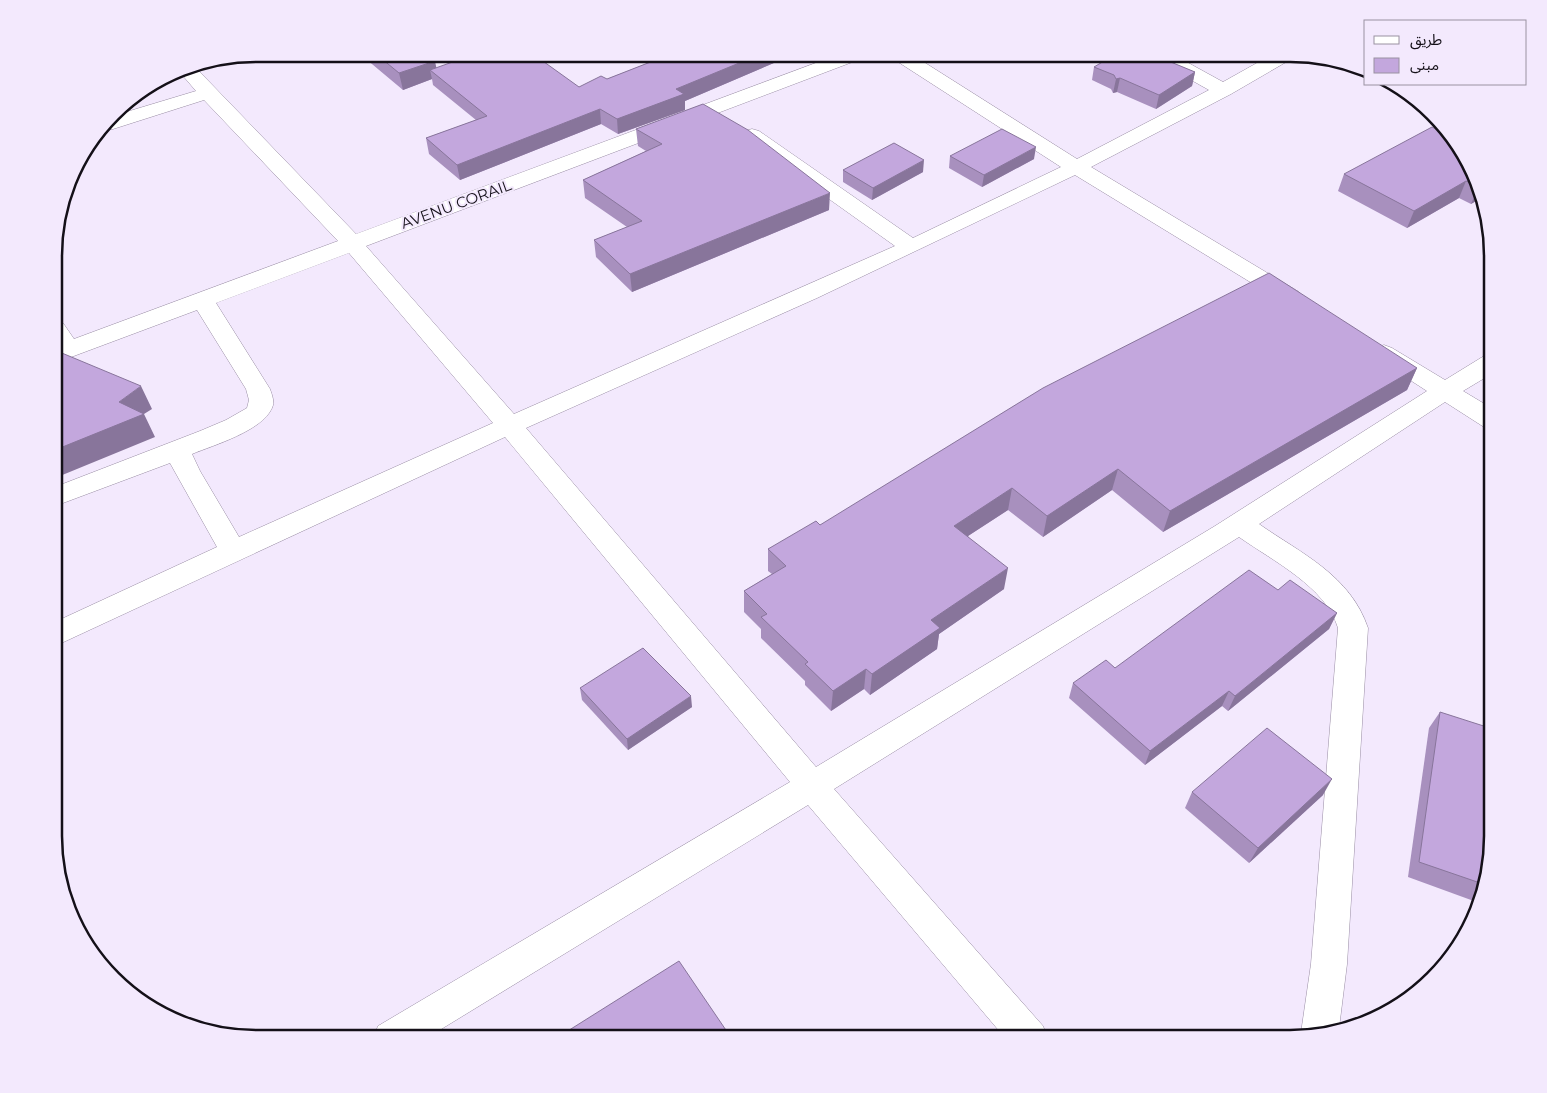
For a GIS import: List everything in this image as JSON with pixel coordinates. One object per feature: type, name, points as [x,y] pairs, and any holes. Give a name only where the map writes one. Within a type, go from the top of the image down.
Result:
[{"type":"street","name":"AVENU CORAIL","points":[[62,353],[352,243],[726,117],[840,62]]},
{"type":"street","points":[[911,62],[1076,167],[1310,309]]},
{"type":"street","points":[[1173,62],[1224,90]]},
{"type":"street","points":[[62,632],[510,426],[819,289],[1076,167],[1224,90],[1273,62]]},
{"type":"street","points":[[191,74],[352,243],[510,426],[813,786],[1022,1030]]},
{"type":"street","points":[[117,122],[208,93]]},
{"type":"street","points":[[726,117],[910,246]]},
{"type":"street","points":[[62,495],[177,450],[244,421],[255,414],[260,408],[262,399],[258,389],[203,301]]},
{"type":"street","points":[[1369,344],[1484,415]]},
{"type":"street","points":[[406,1030],[813,786],[1240,524],[1444,390],[1484,367]]},
{"type":"street","points":[[177,450],[187,472],[234,552]]},
{"type":"street","points":[[1240,524],[1324,582],[1342,602],[1350,615],[1353,628],[1329,964],[1321,1028]]},
{"type":"building","points":[[386,62],[432,62],[399,73]]},
{"type":"building","points":[[452,62],[544,62],[579,87],[601,76],[607,79],[651,62],[742,62],[676,89],[684,94],[617,119],[600,109],[457,165],[426,138],[487,116],[430,70]]},
{"type":"building","points":[[1102,62],[1171,62],[1195,72],[1159,95],[1120,78],[1116,79],[1114,75],[1094,67]]},
{"type":"building","points":[[703,104],[748,130],[830,193],[630,274],[594,240],[642,221],[583,180],[662,144],[636,129]]},
{"type":"building","points":[[1432,127],[1437,130],[1459,159],[1470,183],[1466,181],[1414,211],[1344,174]]},
{"type":"building","points":[[1002,129],[1036,147],[984,175],[950,156]]},
{"type":"building","points":[[894,143],[924,160],[873,188],[843,170]]},
{"type":"building","points":[[1269,273],[1417,368],[1170,511],[1118,469],[1047,516],[1012,488],[954,526],[1008,568],[931,620],[940,628],[872,674],[866,669],[833,691],[805,664],[808,662],[761,617],[767,614],[744,591],[786,566],[768,549],[816,521],[820,525],[1043,388]]},
{"type":"building","points":[[62,353],[141,386],[119,402],[144,414],[62,447]]},
{"type":"building","points":[[1249,570],[1278,590],[1290,580],[1337,613],[1235,696],[1229,691],[1150,751],[1073,683],[1106,660],[1115,668]]},
{"type":"building","points":[[643,648],[691,696],[627,739],[580,688]]},
{"type":"building","points":[[1440,712],[1484,726],[1484,850],[1479,883],[1419,862]]},
{"type":"building","points":[[1267,728],[1332,779],[1258,848],[1192,792]]},
{"type":"building","points":[[679,961],[726,1030],[569,1030]]}]
